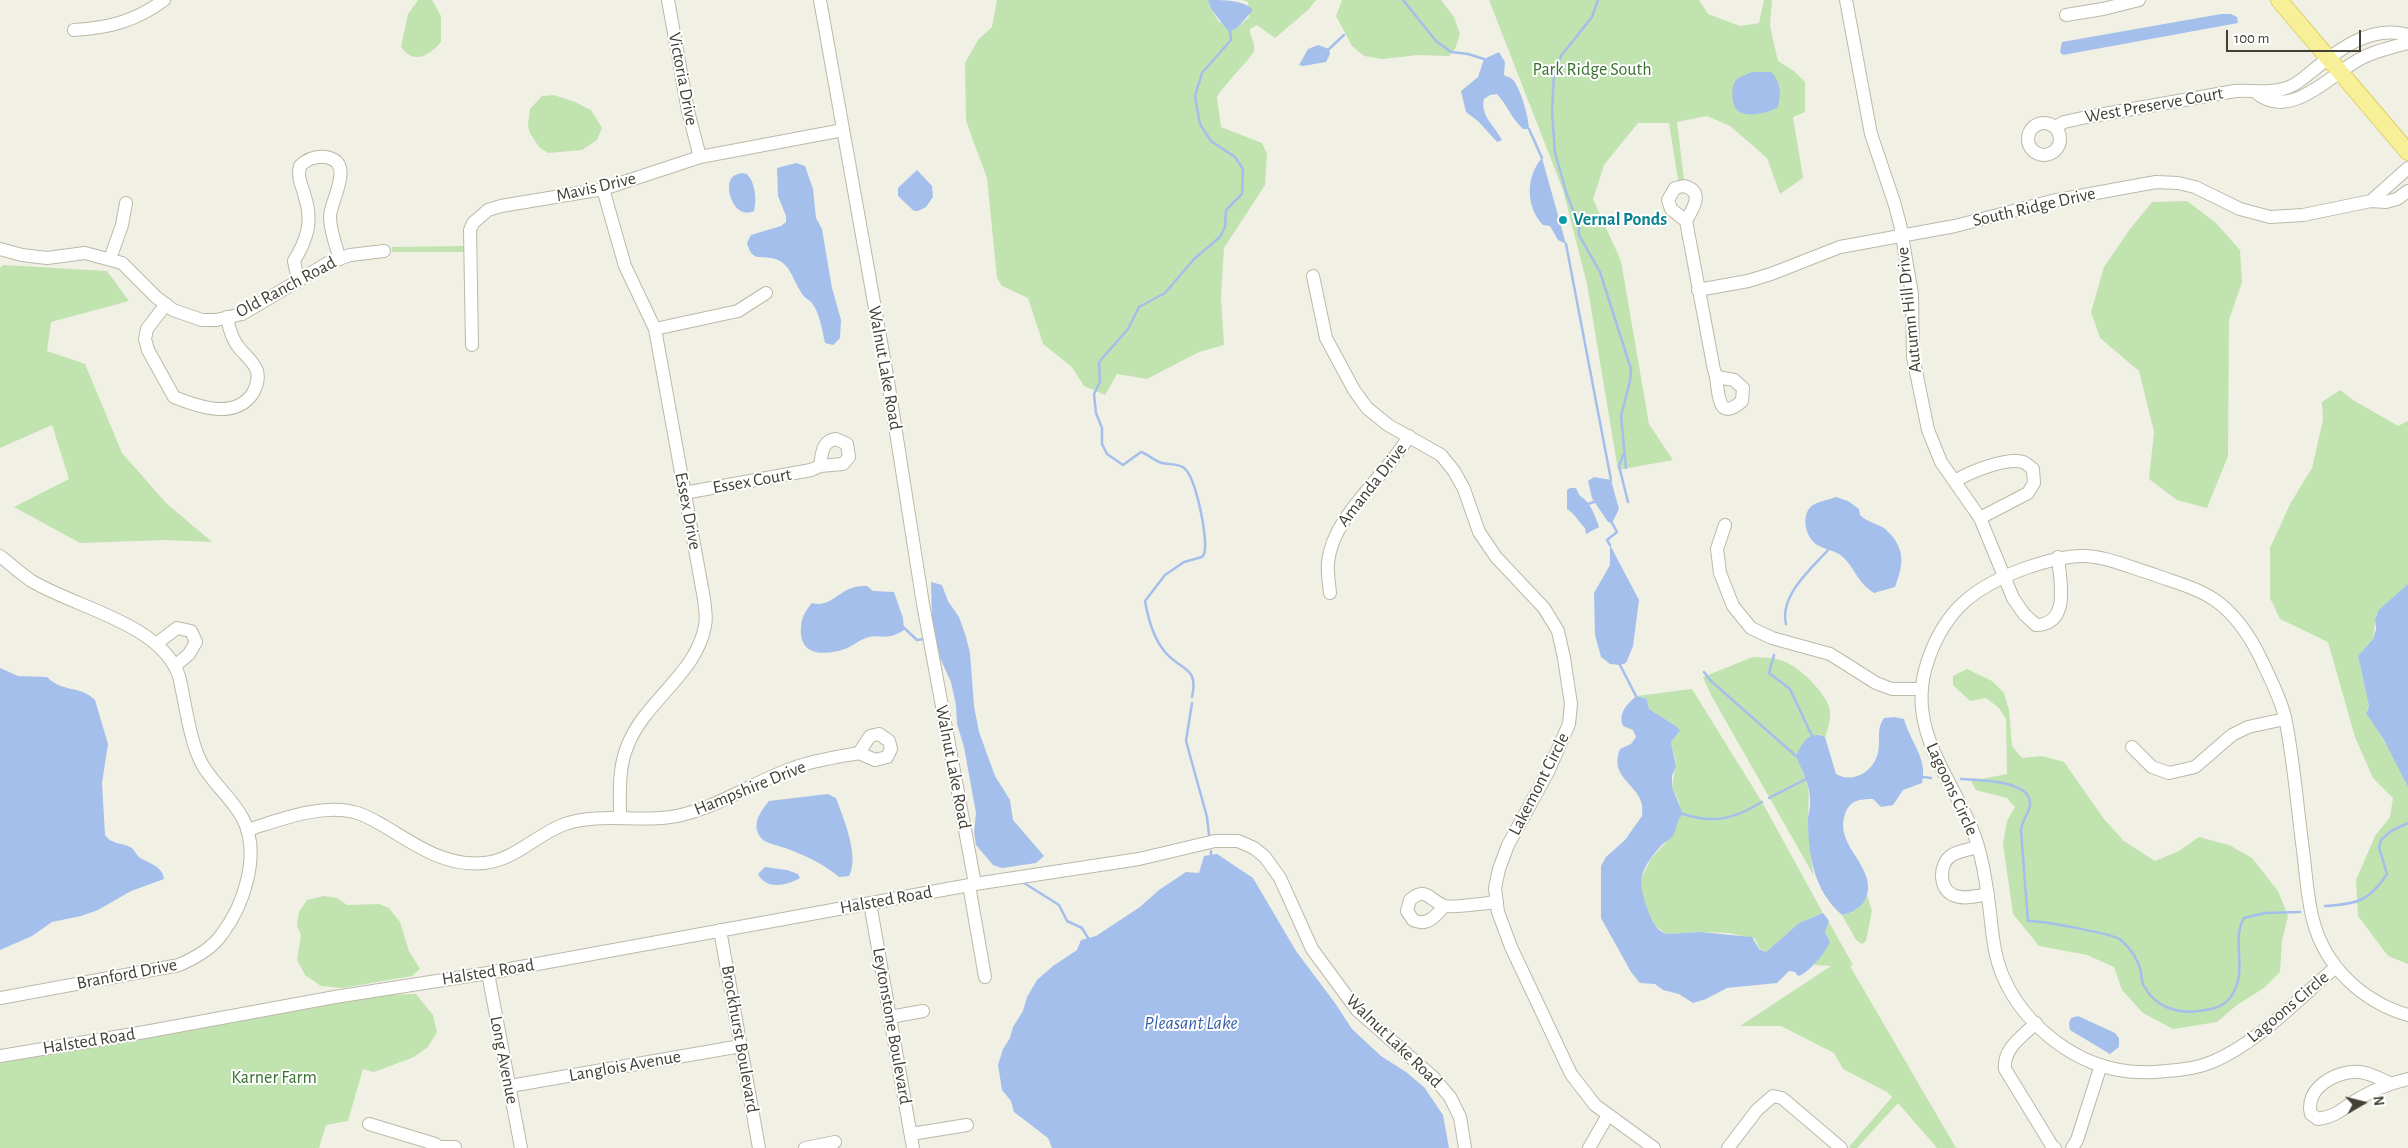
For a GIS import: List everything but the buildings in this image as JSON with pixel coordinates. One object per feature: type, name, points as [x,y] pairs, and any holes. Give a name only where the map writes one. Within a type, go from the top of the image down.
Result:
[{"type":"main road","points":[[2279,0],[2408,152]]},
{"type":"street","points":[[74,30],[118,25],[140,16],[164,0]]},
{"type":"street","name":"Victoria Drive","points":[[668,0],[688,111],[700,157]]},
{"type":"street","name":"Walnut Lake Road","points":[[820,0],[888,381],[923,604],[972,885],[1139,859],[1215,841],[1238,841],[1254,848],[1265,857],[1280,878],[1312,949],[1352,1003],[1380,1032],[1434,1078],[1450,1097],[1460,1118],[1465,1148]]},
{"type":"street","name":"Autumn Hill Drive","points":[[1846,0],[1871,134],[1894,202],[1902,235],[1912,294],[1913,357],[1921,403],[1934,446],[1941,462],[1980,518],[2013,598],[2024,614],[2036,625],[2046,625],[2056,618],[2060,610],[2058,557]]},
{"type":"street","points":[[2066,15],[2139,0]]},
{"type":"street","name":"West Preserve Court","points":[[2055,127],[2064,122],[2087,117],[2235,91],[2255,92],[2287,88],[2299,82],[2328,59],[2366,37],[2398,32],[2408,35]]},
{"type":"street","name":"West Preserve Court","points":[[2255,92],[2265,100],[2280,103],[2293,101],[2305,96],[2361,58],[2408,43]]},
{"type":"street","name":"Mavis Drive","points":[[472,345],[469,240],[473,223],[488,210],[501,206],[603,189],[700,157],[843,130]]},
{"type":"street","points":[[298,280],[294,261],[305,244],[309,225],[308,209],[298,173],[300,166],[313,158],[326,157],[336,161],[340,168],[341,178],[330,215],[340,259]]},
{"type":"street","name":"South Ridge Drive","points":[[2371,201],[2408,168]]},
{"type":"street","name":"South Ridge Drive","points":[[1698,290],[1771,274],[1840,247],[1955,226],[2088,194],[2156,182],[2178,183],[2194,187],[2240,209],[2270,217],[2304,215],[2371,201],[2391,200],[2408,191]]},
{"type":"street","name":"Essex Drive","points":[[603,189],[625,266],[655,329],[704,599],[706,624],[701,642],[689,663],[655,703],[627,747],[620,790],[620,818]]},
{"type":"street","points":[[110,259],[122,226],[126,203]]},
{"type":"street","points":[[1686,221],[1698,290],[1717,377]]},
{"type":"street","name":"Old Ranch Road","points":[[0,249],[22,255],[47,258],[85,253],[122,263],[166,304],[180,313],[202,320],[242,314],[328,263],[366,252],[387,251]]},
{"type":"street","name":"Lakemont Circle","points":[[1314,276],[1326,338],[1354,390],[1367,408],[1388,425],[1441,455],[1454,471],[1464,489],[1479,532],[1496,557],[1544,608],[1558,631],[1571,704],[1569,724],[1548,772],[1508,846],[1499,869],[1496,888],[1500,920],[1571,1074],[1595,1105],[1654,1148]]},
{"type":"street","points":[[655,329],[738,310],[766,293]]},
{"type":"street","points":[[166,304],[147,329],[145,339],[148,350],[174,397],[215,409],[231,408],[242,404],[256,387],[259,377],[256,368],[239,348],[230,332],[227,317]]},
{"type":"street","name":"Amanda Drive","points":[[1330,593],[1327,564],[1336,530],[1399,454],[1409,436]]},
{"type":"street","points":[[1955,481],[1986,467],[2009,462],[2023,462],[2033,469],[2034,482],[2028,494],[1980,518]]},
{"type":"street","name":"Essex Court","points":[[684,493],[811,470],[820,466]]},
{"type":"street","points":[[1725,525],[1717,549],[1720,573],[1733,606],[1751,628],[1772,638],[1830,654],[1876,683],[1892,689],[1922,689]]},
{"type":"street","name":"Lagoons Circle","points":[[2336,967],[2258,1034],[2236,1050],[2210,1064],[2183,1070],[2139,1073],[2116,1070],[2086,1060],[2060,1044],[2036,1023],[2011,993],[2002,975],[1995,953],[1988,894],[1973,829],[1933,753],[1924,729],[1921,706],[1924,672],[1936,637],[1946,620],[1966,599],[2003,576],[2058,557],[2078,554],[2096,555],[2196,589],[2216,600],[2245,630],[2280,699],[2285,719],[2313,921],[2325,950],[2336,967],[2357,990],[2384,1008],[2408,1015]]},
{"type":"street","name":"Branford Drive","points":[[0,556],[31,580],[100,613],[156,644],[175,666],[202,764],[237,809],[247,830],[250,853],[244,890],[222,935],[208,949],[179,965],[0,998]]},
{"type":"street","points":[[156,644],[177,628],[191,631],[196,642],[194,648],[175,666]]},
{"type":"street","points":[[2132,747],[2152,767],[2169,773],[2195,767],[2232,735],[2248,727],[2285,719]]},
{"type":"street","name":"Hampshire Drive","points":[[247,830],[310,812],[339,809],[356,812],[374,821],[437,858],[472,864],[501,860],[565,824],[581,820],[667,818],[684,815],[702,809],[792,768],[859,753]]},
{"type":"street","points":[[1978,847],[1952,855],[1944,862],[1942,874],[1946,890],[1953,895],[1965,897],[1988,894]]},
{"type":"street","points":[[972,885],[985,977]]},
{"type":"street","name":"Halsted Road","points":[[0,1056],[488,972],[972,885]]},
{"type":"street","points":[[1444,906],[1497,902]]},
{"type":"street","name":"Leytonstone Boulevard","points":[[870,903],[913,1148]]},
{"type":"street","name":"Brockhurst Boulevard","points":[[720,930],[759,1148]]},
{"type":"street","name":"Long Avenue","points":[[488,972],[497,1030],[510,1086],[521,1148]]},
{"type":"street","points":[[890,1017],[923,1011]]},
{"type":"street","points":[[2036,1023],[2007,1051],[2004,1059],[2005,1069],[2055,1148]]},
{"type":"street","name":"Langlois Avenue","points":[[510,1086],[741,1046]]},
{"type":"street","points":[[2072,1148],[2078,1140],[2102,1065]]},
{"type":"street","points":[[2390,1083],[2361,1072],[2338,1075],[2326,1081],[2313,1093],[2309,1099],[2310,1114],[2318,1119],[2336,1115],[2358,1099],[2390,1083],[2408,1079]]},
{"type":"street","points":[[1728,1148],[1757,1110],[1773,1096],[1782,1098],[1841,1148]]},
{"type":"street","points":[[1589,1148],[1608,1115]]},
{"type":"street","points":[[369,1124],[435,1144],[440,1148],[455,1147]]},
{"type":"street","points":[[911,1134],[967,1126]]},
{"type":"street","points":[[805,1148],[835,1142]]},
{"type":"green space","points":[[418,0],[432,0],[441,16],[441,42],[432,51],[416,57],[406,53],[401,47],[408,14]]},
{"type":"green space","points":[[997,0],[1208,0],[1219,22],[1237,28],[1249,17],[1248,2],[1242,0],[1316,0],[1308,10],[1275,38],[1257,25],[1250,29],[1254,51],[1217,97],[1221,127],[1262,143],[1267,154],[1265,185],[1224,248],[1221,298],[1224,345],[1199,352],[1147,379],[1117,374],[1105,395],[1084,386],[1072,367],[1043,344],[1028,298],[1002,286],[997,278],[987,178],[966,121],[965,63],[978,40],[992,27]]},
{"type":"green space","points":[[1342,0],[1441,0],[1454,17],[1460,34],[1455,49],[1449,56],[1418,55],[1383,59],[1364,56],[1352,46],[1336,16]]},
{"type":"green space","name":"Park Ridge South","points":[[1489,0],[1699,0],[1708,14],[1740,26],[1759,23],[1764,0],[1772,0],[1770,26],[1778,61],[1794,71],[1805,82],[1805,112],[1793,117],[1803,178],[1780,194],[1767,158],[1730,126],[1707,116],[1677,122],[1684,180],[1678,180],[1669,123],[1638,123],[1604,165],[1593,199],[1621,261],[1649,424],[1673,460],[1618,470],[1587,284],[1563,190]]},
{"type":"green space","points":[[554,95],[591,110],[602,128],[597,140],[582,150],[548,153],[539,147],[528,126],[530,109],[542,96]]},
{"type":"green space","points":[[2187,201],[2216,223],[2240,250],[2242,282],[2229,320],[2228,456],[2207,508],[2177,500],[2149,479],[2154,432],[2139,371],[2100,338],[2091,312],[2104,267],[2130,229],[2152,202]]},
{"type":"green space","points":[[465,246],[465,252],[392,252],[392,247]]},
{"type":"green space","points":[[3,265],[107,271],[129,301],[51,322],[47,351],[85,364],[122,453],[166,503],[212,542],[165,540],[80,543],[14,507],[69,479],[52,425],[0,448],[0,268]]},
{"type":"green space","points":[[2340,390],[2353,400],[2398,426],[2408,421],[2408,584],[2376,615],[2373,639],[2358,656],[2369,706],[2366,711],[2392,754],[2408,787],[2408,964],[2388,956],[2358,916],[2356,880],[2375,836],[2390,817],[2393,798],[2373,778],[2355,737],[2328,642],[2280,619],[2270,598],[2270,548],[2290,504],[2312,468],[2323,420],[2322,402]]},
{"type":"green space","points":[[1753,657],[1777,659],[1802,672],[1822,693],[1829,707],[1830,718],[1825,737],[1818,734],[1802,771],[1808,790],[1808,821],[1814,876],[1711,695],[1703,677]]},
{"type":"green space","points":[[1967,669],[1992,681],[2004,693],[2009,710],[2012,746],[2022,758],[2042,756],[2064,762],[2104,819],[2124,841],[2155,861],[2179,851],[2199,837],[2229,845],[2252,858],[2278,891],[2288,916],[2282,941],[2280,972],[2264,988],[2237,1005],[2217,1022],[2173,1029],[2143,1013],[2122,990],[2114,967],[2087,955],[2039,946],[2013,914],[2003,844],[2007,821],[2015,807],[2007,798],[1976,790],[1971,781],[2007,774],[2006,719],[1999,708],[1986,698],[1970,701],[1953,685],[1953,676]]},
{"type":"green space","points":[[1692,689],[1762,802],[1823,913],[1799,923],[1766,952],[1759,948],[1755,939],[1730,933],[1666,934],[1652,923],[1641,892],[1640,881],[1651,859],[1669,839],[1678,818],[1682,816],[1679,802],[1672,787],[1676,762],[1671,742],[1679,733],[1676,726],[1649,709],[1647,699],[1636,696]]},
{"type":"green space","points":[[1866,892],[1872,911],[1866,941],[1862,944],[1856,940],[1842,915],[1858,908]]},
{"type":"green space","points":[[324,896],[337,898],[347,905],[379,904],[389,908],[400,922],[409,951],[420,969],[412,976],[342,988],[321,986],[305,975],[297,960],[301,935],[297,926],[299,912],[307,900]]},
{"type":"green space","points":[[1829,922],[1853,965],[1850,966],[1956,1148],[1937,1148],[1898,1103],[1857,1148],[1849,1147],[1892,1097],[1887,1092],[1843,1069],[1834,1053],[1781,1026],[1740,1026],[1831,966],[1814,965],[1830,942],[1825,932]]},
{"type":"green space","name":"Karner Farm","points":[[416,994],[433,1015],[437,1032],[428,1047],[414,1057],[374,1072],[363,1069],[348,1121],[326,1125],[319,1148],[0,1148],[0,1056],[385,995]]},
{"type":"water","points":[[1208,0],[1239,2],[1253,10],[1237,28],[1229,32],[1211,9]]},
{"type":"water","points":[[2221,14],[2231,14],[2237,17],[2238,23],[2063,55],[2060,52],[2062,42]]},
{"type":"water","points":[[1318,45],[1329,49],[1330,54],[1326,62],[1299,65],[1308,49]]},
{"type":"water","points":[[1499,52],[1505,62],[1504,75],[1512,79],[1521,95],[1529,129],[1523,129],[1519,125],[1497,94],[1490,95],[1484,99],[1483,105],[1486,116],[1502,140],[1497,142],[1479,122],[1466,112],[1461,91],[1478,77],[1484,59]]},
{"type":"water","points":[[1752,72],[1771,72],[1777,79],[1780,97],[1778,107],[1764,113],[1746,114],[1738,111],[1732,95],[1735,81]]},
{"type":"water","points":[[1542,158],[1566,244],[1558,240],[1550,226],[1543,225],[1533,209],[1530,191],[1531,182],[1533,173]]},
{"type":"water","points":[[796,163],[805,166],[813,189],[816,218],[822,229],[832,288],[841,320],[840,338],[833,345],[825,343],[815,307],[804,297],[787,267],[780,261],[752,254],[747,243],[751,235],[781,226],[786,222],[786,216],[778,196],[777,168]]},
{"type":"water","points":[[917,170],[932,186],[933,197],[926,207],[914,211],[898,196],[898,188]]},
{"type":"water","points":[[742,173],[750,177],[755,191],[754,211],[748,213],[737,208],[730,197],[729,184],[732,178]]},
{"type":"water","points":[[1594,477],[1611,480],[1619,509],[1612,523],[1608,522],[1592,498],[1588,481]]},
{"type":"water","points":[[1576,488],[1580,496],[1588,503],[1598,524],[1599,527],[1586,534],[1585,528],[1567,509],[1567,490]]},
{"type":"water","points":[[1836,497],[1848,501],[1859,509],[1860,515],[1885,529],[1896,542],[1901,555],[1901,567],[1895,587],[1874,593],[1863,583],[1844,558],[1817,545],[1809,537],[1805,520],[1809,509],[1815,504]]},
{"type":"water","points":[[1610,545],[1639,600],[1633,646],[1626,663],[1620,665],[1610,664],[1601,657],[1595,635],[1594,593],[1610,565]]},
{"type":"water","points":[[931,582],[942,585],[948,601],[959,617],[970,653],[974,706],[979,732],[995,776],[1010,800],[1013,820],[1044,856],[1036,863],[1002,868],[993,865],[976,845],[974,832],[976,813],[964,747],[957,724],[956,705],[951,682],[940,658],[932,620]]},
{"type":"water","points":[[2408,584],[2408,787],[2384,740],[2366,713],[2369,706],[2358,656],[2373,639],[2376,629],[2375,619],[2379,610]]},
{"type":"water","points":[[867,586],[873,591],[894,592],[903,618],[904,630],[892,636],[866,638],[845,649],[832,652],[818,652],[807,648],[801,635],[801,626],[804,614],[812,603],[824,603],[849,589]]},
{"type":"water","points":[[0,668],[18,676],[47,677],[59,685],[83,692],[95,700],[108,744],[102,783],[105,835],[114,842],[127,845],[142,859],[157,867],[163,874],[164,879],[131,891],[98,910],[81,916],[52,922],[32,936],[0,950]]},
{"type":"water","points":[[1636,696],[1647,699],[1649,709],[1676,726],[1680,731],[1671,742],[1676,766],[1672,776],[1672,787],[1683,814],[1678,820],[1674,834],[1661,846],[1648,863],[1644,870],[1641,884],[1644,900],[1654,924],[1666,934],[1700,932],[1752,937],[1759,949],[1766,952],[1799,923],[1823,913],[1829,921],[1825,932],[1830,942],[1825,951],[1807,971],[1798,976],[1795,972],[1789,971],[1777,983],[1727,988],[1706,999],[1693,1003],[1679,994],[1663,990],[1655,984],[1640,983],[1631,972],[1601,918],[1601,866],[1606,857],[1625,840],[1642,816],[1642,806],[1639,797],[1623,777],[1617,760],[1620,749],[1631,744],[1636,737],[1633,730],[1623,726],[1622,717],[1624,709]]},
{"type":"water","points":[[1884,718],[1904,719],[1918,750],[1923,766],[1922,783],[1903,790],[1893,805],[1881,807],[1873,799],[1864,799],[1856,801],[1847,809],[1843,823],[1846,840],[1864,871],[1867,879],[1868,893],[1859,908],[1842,915],[1825,895],[1819,884],[1811,859],[1808,833],[1810,794],[1796,756],[1807,739],[1819,735],[1825,737],[1836,774],[1848,778],[1860,775],[1870,768],[1877,756],[1881,723]]},
{"type":"water","points":[[828,794],[836,798],[852,848],[852,868],[849,876],[839,877],[808,858],[767,842],[758,834],[758,819],[769,801]]},
{"type":"water","name":"Pleasant Lake","points":[[1217,854],[1253,878],[1296,951],[1352,1029],[1381,1056],[1406,1072],[1424,1087],[1443,1115],[1449,1148],[1052,1148],[1048,1138],[1014,1112],[1011,1101],[1002,1090],[998,1065],[1013,1027],[1023,1011],[1027,997],[1037,980],[1053,966],[1077,950],[1081,940],[1096,936],[1140,907],[1159,890],[1186,872],[1199,873],[1204,856]]},
{"type":"water","points":[[765,867],[787,870],[798,874],[800,878],[789,883],[771,884],[762,879],[758,874]]},
{"type":"water","points":[[2078,1016],[2115,1033],[2119,1038],[2119,1047],[2110,1054],[2070,1030],[2069,1023],[2071,1018]]},
{"type":"waterway","points":[[1403,0],[1436,41],[1451,52],[1468,54],[1484,59]]},
{"type":"waterway","points":[[1598,0],[1592,17],[1561,56],[1554,75],[1552,112],[1555,153],[1567,195],[1579,225],[1579,235],[1600,272],[1631,369],[1630,381],[1621,416],[1626,468]]},
{"type":"waterway","points":[[1192,697],[1194,687],[1191,674],[1161,647],[1152,628],[1145,601],[1165,575],[1184,562],[1202,557],[1204,554],[1205,536],[1203,523],[1193,483],[1189,474],[1182,466],[1159,462],[1141,452],[1123,465],[1107,454],[1102,444],[1102,428],[1096,413],[1094,394],[1100,382],[1099,362],[1128,329],[1139,307],[1165,293],[1194,259],[1220,237],[1225,227],[1226,210],[1242,194],[1243,169],[1235,157],[1211,141],[1200,124],[1195,96],[1202,73],[1231,40],[1230,29]]},
{"type":"waterway","points":[[1329,49],[1344,35]]},
{"type":"waterway","points":[[1529,129],[1542,158]]},
{"type":"waterway","points":[[1566,244],[1611,480]]},
{"type":"waterway","points":[[1623,455],[1619,466],[1628,502]]},
{"type":"waterway","points":[[1588,504],[1594,502]]},
{"type":"waterway","points":[[1610,545],[1607,540],[1617,532],[1612,523]]},
{"type":"waterway","points":[[1786,624],[1787,603],[1792,593],[1805,574],[1828,550]]},
{"type":"waterway","points":[[902,626],[917,640],[924,639]]},
{"type":"waterway","points":[[1774,655],[1769,673],[1790,689],[1812,736]]},
{"type":"waterway","points":[[1620,665],[1636,696]]},
{"type":"waterway","points":[[1704,672],[1711,681],[1796,756]]},
{"type":"waterway","points":[[1192,703],[1186,741],[1207,817],[1209,835]]},
{"type":"waterway","points":[[1923,777],[1931,778]]},
{"type":"waterway","points":[[1769,798],[1806,779]]},
{"type":"waterway","points":[[1961,779],[2012,785],[2021,789],[2027,795],[2030,806],[2021,831],[2028,921],[2076,928],[2105,934],[2121,940],[2136,958],[2140,967],[2142,983],[2154,999],[2167,1008],[2191,1012],[2212,1009],[2223,1004],[2230,998],[2236,988],[2239,977],[2239,936],[2244,918],[2265,913],[2300,912]]},
{"type":"waterway","points":[[1683,814],[1704,819],[1724,818],[1733,816],[1762,802]]},
{"type":"waterway","points":[[2325,906],[2361,900],[2374,891],[2387,874],[2379,847],[2381,840],[2391,831],[2408,823]]},
{"type":"waterway","points":[[1024,883],[1059,905],[1067,921],[1082,928],[1088,938]]},
{"type":"place","name":"Vernal Ponds","points":[[1563,220]]}]
